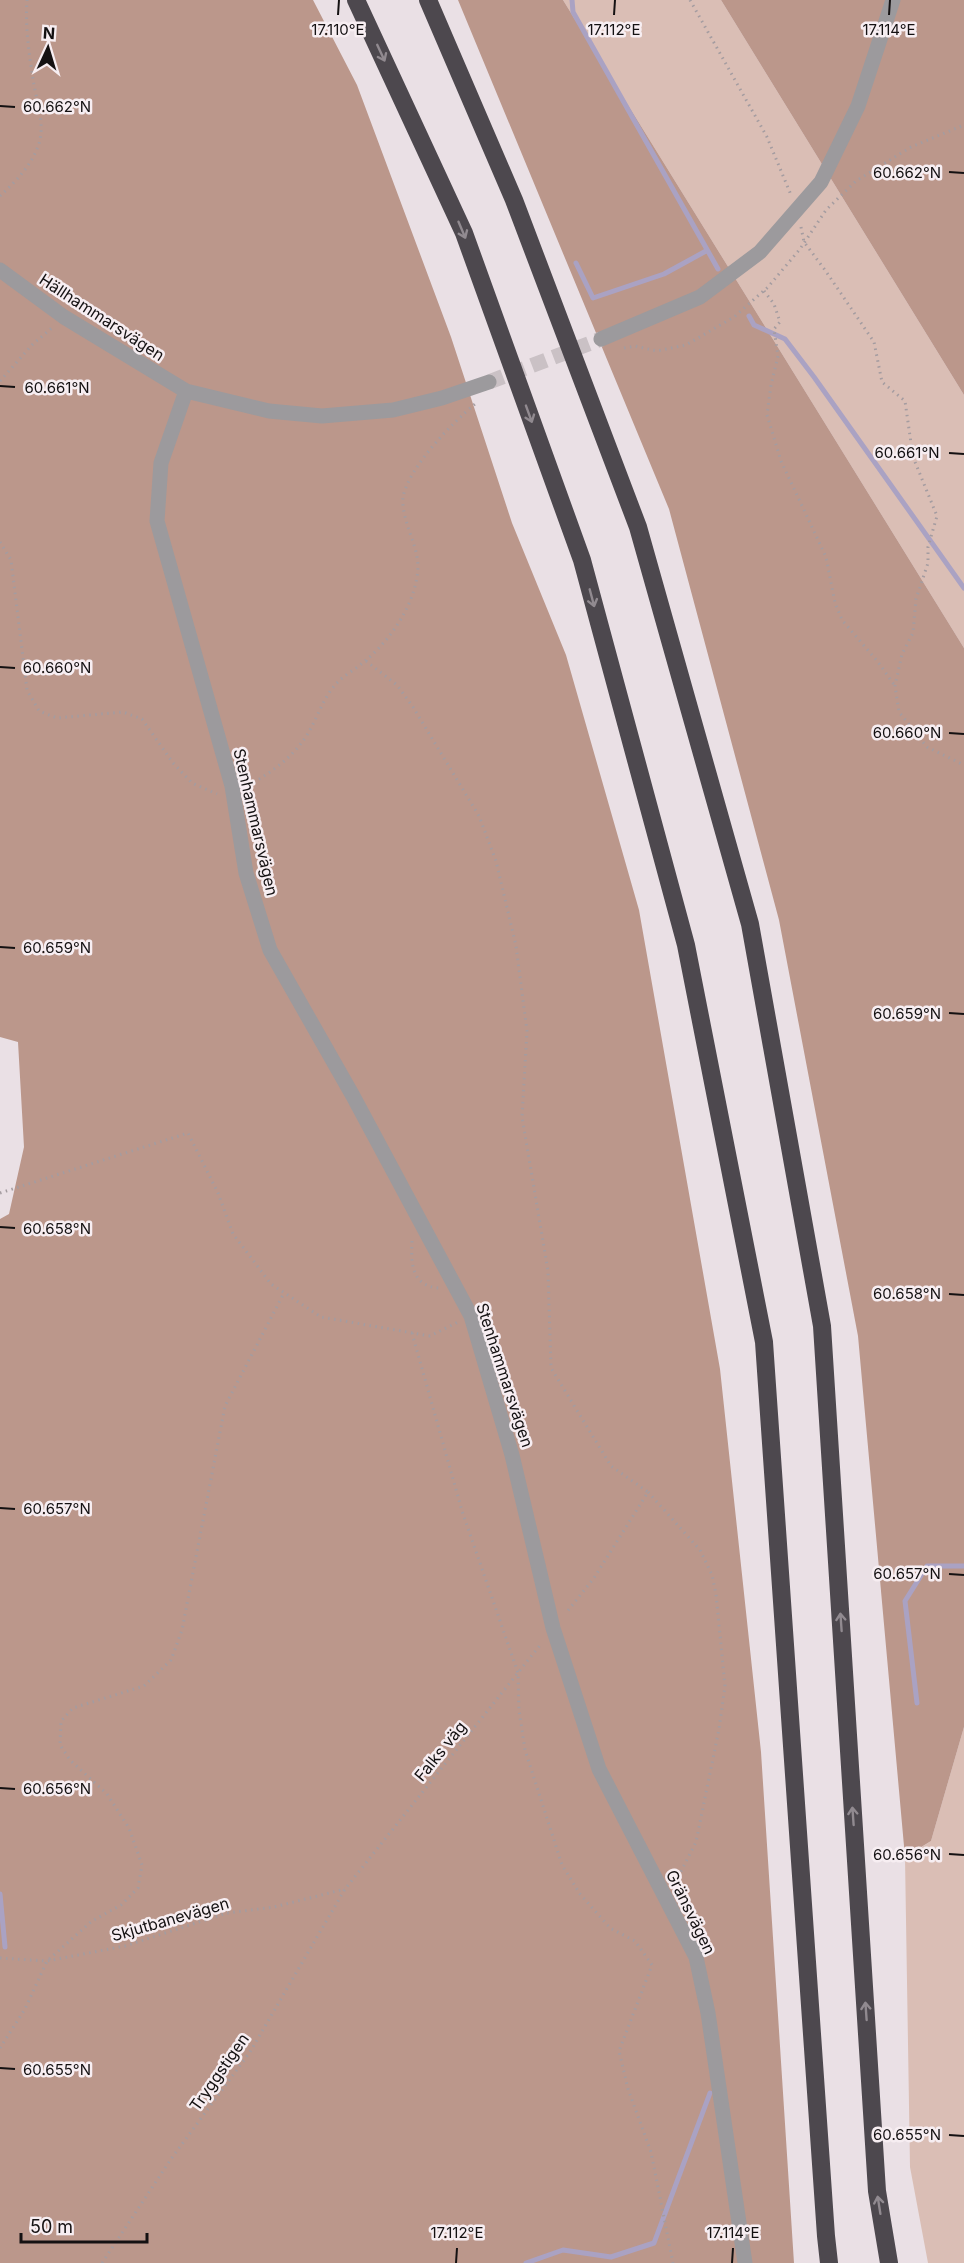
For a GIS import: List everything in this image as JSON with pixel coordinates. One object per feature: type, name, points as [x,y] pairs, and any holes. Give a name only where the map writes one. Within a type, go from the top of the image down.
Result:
[{"type":"highway","points":[[356,0],[464,232],[582,560],[686,945],[764,1342],[829,2263]]},
{"type":"highway","points":[[428,0],[514,200],[638,527],[750,924],[822,1326],[877,2191],[889,2263]]},
{"type":"street","points":[[601,339],[700,297],[760,252],[797,210],[821,182],[858,106],[893,0]]},
{"type":"street","name":"Hällhammarsvägen","points":[[0,270],[64,317],[186,392]]},
{"type":"street","points":[[186,392],[269,411],[322,416],[393,410],[442,398],[489,382]]},
{"type":"street","name":"Stenhammarsvägen","points":[[186,392],[160,463],[157,521],[232,786],[246,873],[270,951],[353,1096],[471,1316],[512,1455],[553,1628]]},
{"type":"street","name":"Gränsvägen","points":[[553,1628],[599,1769],[696,1957],[708,2013],[745,2263]]},
{"type":"path","points":[[0,196],[20,177],[38,147],[41,121],[33,81],[26,22],[27,0]]},
{"type":"path","points":[[690,0],[767,137],[797,210]]},
{"type":"path","points":[[614,349],[635,346],[657,351],[686,345],[734,317],[764,291],[804,242],[825,210],[856,181],[911,147],[964,125]]},
{"type":"path","points":[[804,242],[874,342],[882,382],[905,401],[913,457],[937,516],[928,547],[928,563],[916,599],[913,633],[902,654],[895,686],[899,712],[927,747],[964,765]]},
{"type":"path","points":[[764,291],[774,304],[780,322],[774,329],[778,356],[767,415],[781,461],[826,557],[834,603],[842,620],[895,686]]},
{"type":"path","points":[[0,381],[32,345],[64,317]]},
{"type":"path","points":[[0,542],[11,560],[27,690],[39,711],[57,718],[123,712],[142,719],[173,763],[192,783],[217,794],[232,786],[253,783],[283,764],[306,737],[325,700],[337,683],[366,661],[393,631],[411,601],[418,576],[418,552],[406,520],[403,499],[409,480],[430,450],[457,419],[482,398]]},
{"type":"path","points":[[366,661],[397,685],[413,707],[479,816],[496,861],[516,946],[527,1031],[522,1118],[548,1271],[552,1368],[611,1466],[648,1492],[700,1550],[712,1575],[725,1686],[719,1729],[696,1842],[675,1883],[675,1892]]},
{"type":"path","points":[[0,1193],[188,1132],[218,1193],[233,1234],[271,1284],[284,1293],[321,1317],[430,1336],[471,1316]]},
{"type":"path","points":[[415,1213],[411,1264],[417,1277],[428,1286],[438,1288],[452,1284]]},
{"type":"path","points":[[0,2048],[24,2009],[47,1961],[92,1921],[121,1905],[138,1888],[142,1865],[129,1828],[107,1794],[70,1760],[60,1745],[61,1721],[73,1708],[144,1686],[171,1660],[182,1630],[225,1406],[284,1293]]},
{"type":"path","points":[[412,1333],[462,1511],[518,1673],[519,1710],[525,1750],[562,1865],[580,1894],[610,1928],[635,1941],[652,1965],[619,2050],[628,2089],[651,2152],[673,2263]]},
{"type":"path","name":"Falks väg","points":[[345,1889],[594,1578],[648,1492]]},
{"type":"path","name":"Skjutbanevägen","points":[[0,1958],[47,1961],[125,1946],[227,1913],[274,1907],[345,1889]]},
{"type":"path","name":"Tryggstigen","points":[[102,2263],[171,2159],[250,2052],[345,1889]]},
{"type":"shaded area","points":[[0,0],[313,0],[357,85],[451,337],[512,523],[566,655],[639,910],[720,1369],[761,1752],[794,2263],[0,2263],[0,1219],[9,1214],[24,1147],[18,1042],[0,1037]]},
{"type":"shaded area","points":[[458,0],[563,0],[964,648],[964,1727],[931,1841],[905,1857],[858,1336],[779,920],[669,509]]},
{"type":"shaded area","points":[[563,0],[721,0],[964,395],[964,648]]},
{"type":"shaded area","points":[[721,0],[964,0],[964,395]]},
{"type":"shaded area","points":[[964,1727],[964,2263],[928,2263],[910,2167],[905,1858],[931,1841]]},
{"type":"waterway","points":[[572,0],[573,12],[718,269]]},
{"type":"waterway","points":[[576,263],[593,298],[664,274],[706,251]]},
{"type":"waterway","points":[[749,316],[754,325],[785,339],[964,588]]},
{"type":"waterway","points":[[917,1703],[905,1601],[927,1566],[964,1566]]},
{"type":"waterway","points":[[0,1894],[5,1947]]},
{"type":"waterway","points":[[526,2263],[563,2250],[611,2257],[654,2243],[710,2093]]},
{"type":"tunnel","points":[[489,382],[601,339]]}]
